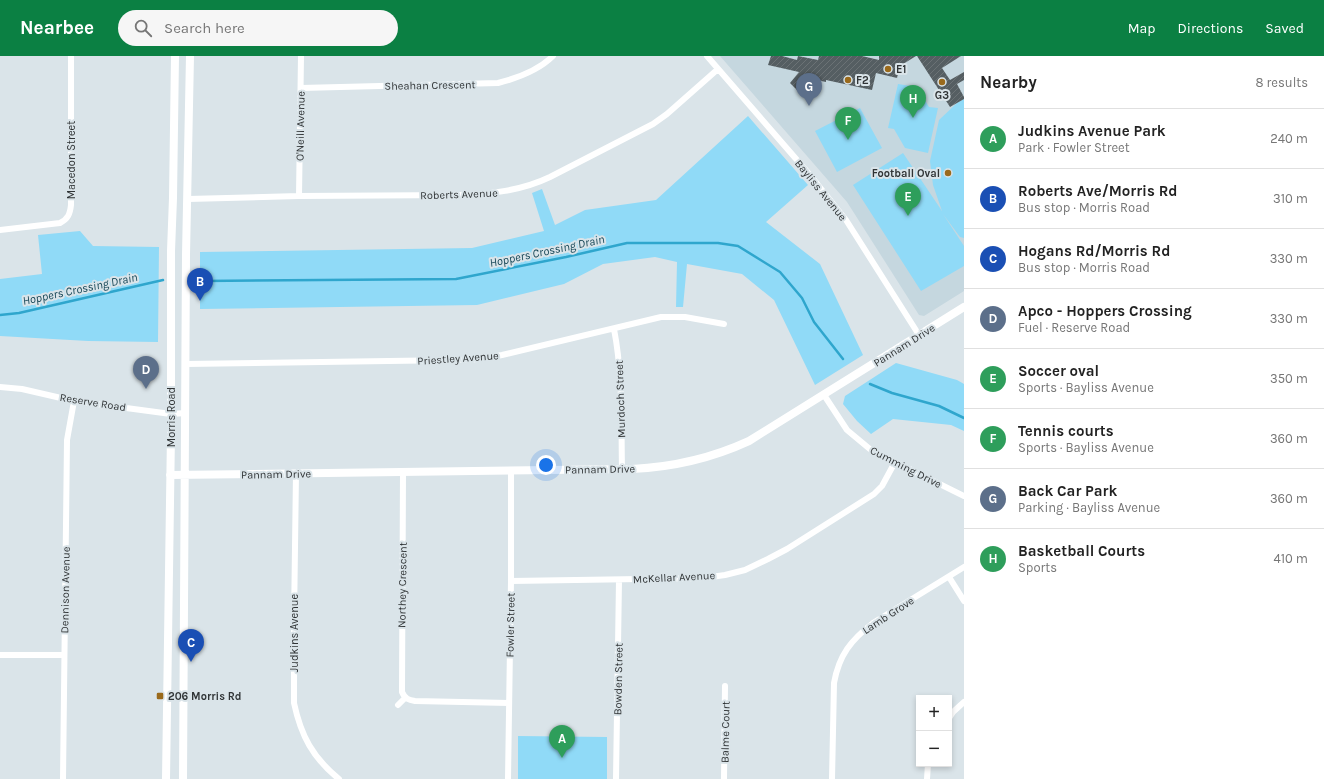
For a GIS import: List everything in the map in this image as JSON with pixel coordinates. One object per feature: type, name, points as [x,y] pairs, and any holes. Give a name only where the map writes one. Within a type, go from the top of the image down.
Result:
[{"type":"street","name":"Macedon Street","points":[[0,230],[60,223],[66,220],[70,213],[71,56]]},
{"type":"street","name":"Morris Road","points":[[166,779],[171,414],[171,252],[174,198],[175,56]]},
{"type":"street","name":"Morris Road","points":[[183,779],[186,475],[186,255],[190,56]]},
{"type":"street","name":"O'Neill Avenue","points":[[299,196],[301,56]]},
{"type":"street","name":"Sheahan Crescent","points":[[300,88],[498,83],[529,73],[553,56]]},
{"type":"street","name":"Bayliss Avenue","points":[[707,56],[810,175],[846,220],[919,336]]},
{"type":"street","name":"Roberts Avenue","points":[[188,199],[483,194],[509,191],[550,177],[653,124],[668,114],[718,69]]},
{"type":"street","points":[[174,198],[188,199]]},
{"type":"street","name":"Pannam Drive","points":[[170,475],[622,469],[663,467],[698,461],[729,451],[767,431],[964,307]]},
{"type":"street","name":"Priestley Avenue","points":[[186,364],[481,359],[614,329],[646,320],[676,316],[724,324]]},
{"type":"street","name":"Murdoch Street","points":[[614,329],[620,372],[622,469]]},
{"type":"street","name":"Reserve Road","points":[[0,387],[22,389],[74,401],[171,414],[186,413]]},
{"type":"street","name":"Cumming Drive","points":[[824,395],[847,430],[871,450],[964,496]]},
{"type":"street","name":"Dennison Avenue","points":[[63,779],[67,440],[74,401]]},
{"type":"street","name":"McKellar Avenue","points":[[511,581],[704,578],[745,570],[787,549],[874,494],[882,486],[895,462]]},
{"type":"street","name":"Fowler Street","points":[[508,779],[511,471]]},
{"type":"street","name":"Northey Crescent","points":[[403,472],[401,687],[405,698]]},
{"type":"street","name":"Judkins Avenue","points":[[296,473],[294,703],[308,743],[316,757],[339,779]]},
{"type":"street","name":"Lamb Grove","points":[[832,779],[834,683],[842,655],[854,640],[873,622],[964,567]]},
{"type":"street","points":[[949,577],[964,601]]},
{"type":"street","name":"Bowden Street","points":[[616,779],[619,580]]},
{"type":"street","points":[[0,655],[64,655]]},
{"type":"street","name":"Balme Court","points":[[724,779],[725,686]]},
{"type":"street","points":[[398,705],[405,698],[415,702],[509,703]]},
{"type":"street","points":[[952,714],[964,702]]},
{"type":"street","points":[[926,779],[928,767]]},
{"type":"shaded area","points":[[720,56],[964,56],[964,291],[924,316],[919,315],[847,202]]},
{"type":"shaded area","points":[[898,84],[917,87],[929,107],[938,108],[928,153],[905,148],[894,129],[888,128]]},
{"type":"shaded area","points":[[964,99],[964,238],[960,237],[943,214],[964,246],[964,266],[921,291],[853,185],[903,153],[942,211],[933,185],[930,161],[939,120],[957,103]]},
{"type":"shaded area","points":[[860,108],[882,148],[837,172],[815,131]]},
{"type":"shaded area","points":[[748,116],[808,185],[766,222],[820,264],[863,355],[815,385],[774,300],[742,274],[687,264],[683,307],[676,307],[677,262],[655,257],[603,264],[564,284],[477,305],[200,309],[200,252],[472,248],[544,231],[532,193],[542,189],[555,225],[585,210],[656,200]]},
{"type":"shaded area","points":[[80,231],[93,246],[159,247],[158,342],[88,341],[0,336],[0,279],[42,274],[38,235]]},
{"type":"shaded area","points":[[896,363],[957,380],[964,384],[964,431],[951,425],[893,419],[871,434],[857,421],[843,404],[845,396]]},
{"type":"shaded area","points":[[518,736],[607,737],[607,779],[518,779]]},
{"type":"building","points":[[771,56],[782,56],[797,60],[798,56],[818,60],[819,56],[862,56],[879,60],[879,56],[916,56],[900,66],[897,78],[876,73],[872,90],[826,80],[826,82],[807,78],[797,90],[790,83],[799,72],[768,65]]},
{"type":"building","points":[[917,56],[961,56],[942,68],[950,80],[964,72],[964,80],[957,84],[964,99],[950,107]]},
{"type":"waterway","name":"Hoppers Crossing Drain","points":[[202,281],[456,279],[627,243],[718,243],[738,246],[780,272],[802,298],[814,322],[843,359]]},
{"type":"waterway","name":"Hoppers Crossing Drain","points":[[0,315],[19,313],[163,280]]},
{"type":"waterway","name":"Hoppers Crossing Drain","points":[[870,384],[892,393],[939,406],[964,418]]},
{"type":"place","name":"E1","points":[[888,69]]},
{"type":"place","name":"F2","points":[[848,80]]},
{"type":"place","name":"G3","points":[[942,82]]},
{"type":"place","name":"Back Car Park","points":[[809,106]]},
{"type":"place","name":"Basketball Courts","points":[[913,118]]},
{"type":"place","name":"Tennis courts","points":[[848,140]]},
{"type":"place","name":"Football Oval","points":[[948,173]]},
{"type":"place","name":"Soccer oval","points":[[908,216]]},
{"type":"place","name":"Roberts Ave/Morris Rd","points":[[200,301]]},
{"type":"place","name":"Apco - Hoppers Crossing","points":[[146,389]]},
{"type":"place","name":"Hogans Rd/Morris Rd","points":[[191,662]]},
{"type":"place","name":"206 Morris Rd","points":[[160,696]]},
{"type":"place","name":"Judkins Avenue Park","points":[[562,758]]}]
